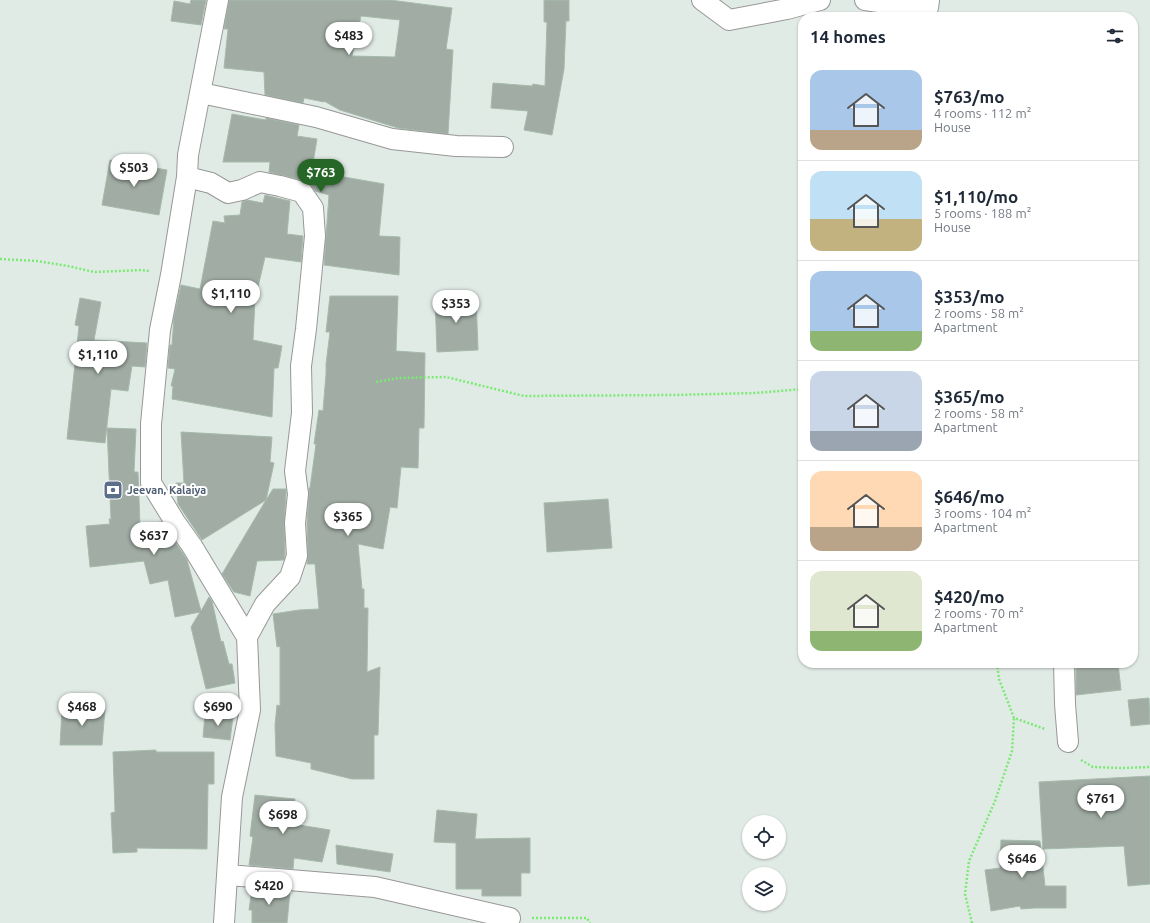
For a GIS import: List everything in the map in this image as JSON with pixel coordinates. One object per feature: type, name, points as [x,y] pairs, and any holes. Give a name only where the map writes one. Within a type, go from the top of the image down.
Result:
[{"type":"street","points":[[218,0],[188,154],[186,177],[171,275],[160,330],[150,424],[151,483],[192,546],[247,637],[250,710],[232,797],[224,923]]},
{"type":"street","points":[[702,0],[729,20],[787,9],[820,0]]},
{"type":"street","points":[[865,0],[928,8],[929,0]]},
{"type":"street","points":[[201,93],[316,117],[392,139],[456,146],[503,147]]},
{"type":"street","points":[[186,177],[211,183],[228,193],[242,190],[260,182],[280,186],[302,192],[313,208],[315,236],[301,366],[302,413],[295,471],[298,494],[295,523],[297,556],[290,577],[265,604],[247,637]]},
{"type":"street","points":[[1064,668],[1068,742]]},
{"type":"street","points":[[228,875],[375,887],[510,918]]},
{"type":"path","points":[[0,259],[37,261],[94,272],[142,270],[171,275]]},
{"type":"path","points":[[376,382],[399,378],[446,376],[524,396],[681,395],[755,393],[798,389]]},
{"type":"path","points":[[972,923],[965,894],[969,860],[995,801],[1012,751],[1014,718]]},
{"type":"path","points":[[510,918],[587,918],[590,923]]},
{"type":"building","points":[[191,0],[206,0],[201,25],[171,21],[174,1],[190,4]]},
{"type":"building","points":[[229,0],[390,0],[452,8],[446,49],[453,50],[448,134],[398,128],[340,110],[324,101],[304,98],[303,103],[265,95],[264,72],[224,68],[228,29],[224,29]],"holes":[[[361,16],[400,20],[395,57],[352,56]]]},
{"type":"building","points":[[544,0],[569,0],[569,21],[566,21],[564,69],[552,135],[524,130],[528,111],[491,108],[493,83],[532,86],[533,84],[545,86],[547,22],[544,22]]},
{"type":"building","points":[[232,114],[266,120],[266,118],[299,125],[297,136],[317,139],[312,169],[344,177],[384,184],[379,236],[400,237],[399,275],[324,265],[329,195],[315,191],[311,185],[305,181],[269,172],[270,162],[223,162]]},
{"type":"building","points":[[110,160],[167,170],[159,215],[102,205]]},
{"type":"building","points":[[265,195],[290,201],[287,234],[303,236],[301,262],[265,257],[255,300],[253,340],[282,346],[278,368],[274,368],[272,417],[172,399],[173,386],[171,386],[175,369],[168,368],[170,345],[172,345],[174,317],[181,285],[200,289],[213,221],[225,223],[224,216],[240,215],[242,202],[247,200],[263,203]]},
{"type":"building","points":[[330,296],[398,296],[396,351],[425,353],[424,428],[419,428],[418,468],[401,467],[397,508],[390,507],[383,549],[358,544],[362,589],[364,589],[364,608],[368,608],[367,672],[380,667],[378,735],[374,735],[374,779],[352,779],[311,769],[311,763],[276,756],[275,725],[277,705],[280,706],[280,646],[277,647],[273,614],[319,609],[315,564],[307,564],[307,523],[309,488],[316,444],[314,444],[319,410],[323,411],[330,332],[326,332]]},
{"type":"building","points":[[476,296],[478,350],[437,352],[435,298]]},
{"type":"building","points":[[80,298],[101,302],[94,340],[147,343],[145,367],[132,366],[128,391],[111,389],[105,443],[67,439],[79,326],[75,325]]},
{"type":"building","points":[[107,428],[136,429],[134,472],[138,472],[140,525],[161,522],[187,560],[201,611],[209,597],[212,601],[221,642],[223,641],[229,664],[232,664],[235,683],[206,689],[191,627],[200,612],[175,617],[168,580],[150,584],[144,561],[90,567],[86,526],[110,524],[109,519],[111,519]]},
{"type":"building","points":[[181,432],[272,437],[270,462],[274,463],[266,500],[202,540],[178,504],[176,483],[184,483]]},
{"type":"building","points":[[273,489],[286,489],[284,560],[257,561],[250,596],[234,592],[222,574]]},
{"type":"building","points":[[608,499],[612,548],[547,552],[544,503]]},
{"type":"building","points":[[1076,668],[1119,668],[1121,690],[1076,695]]},
{"type":"building","points":[[1149,698],[1150,724],[1131,726],[1128,700]]},
{"type":"building","points":[[105,709],[102,745],[60,745],[62,710]]},
{"type":"building","points":[[205,714],[233,717],[230,740],[203,737]]},
{"type":"building","points":[[156,750],[156,752],[214,752],[214,784],[208,784],[207,849],[137,848],[137,852],[113,853],[111,813],[115,812],[113,752]]},
{"type":"building","points":[[1150,776],[1150,884],[1128,886],[1124,846],[1043,849],[1039,782]]},
{"type":"building","points":[[255,795],[295,799],[293,824],[330,830],[322,862],[294,858],[293,869],[249,865],[253,837],[250,836]]},
{"type":"building","points":[[437,810],[477,814],[475,839],[530,838],[530,873],[521,873],[521,896],[482,896],[482,889],[456,889],[456,843],[434,842]]},
{"type":"building","points":[[1001,840],[1040,841],[1045,886],[1066,886],[1066,908],[1021,909],[1020,906],[991,911],[985,870],[1000,868]]},
{"type":"building","points":[[336,845],[393,854],[390,872],[337,864]]},
{"type":"building","points":[[252,888],[290,892],[287,923],[252,923],[252,910],[249,910]]},
{"type":"place","name":"Jeevan, Kalaiya","points":[[113,490]]}]
